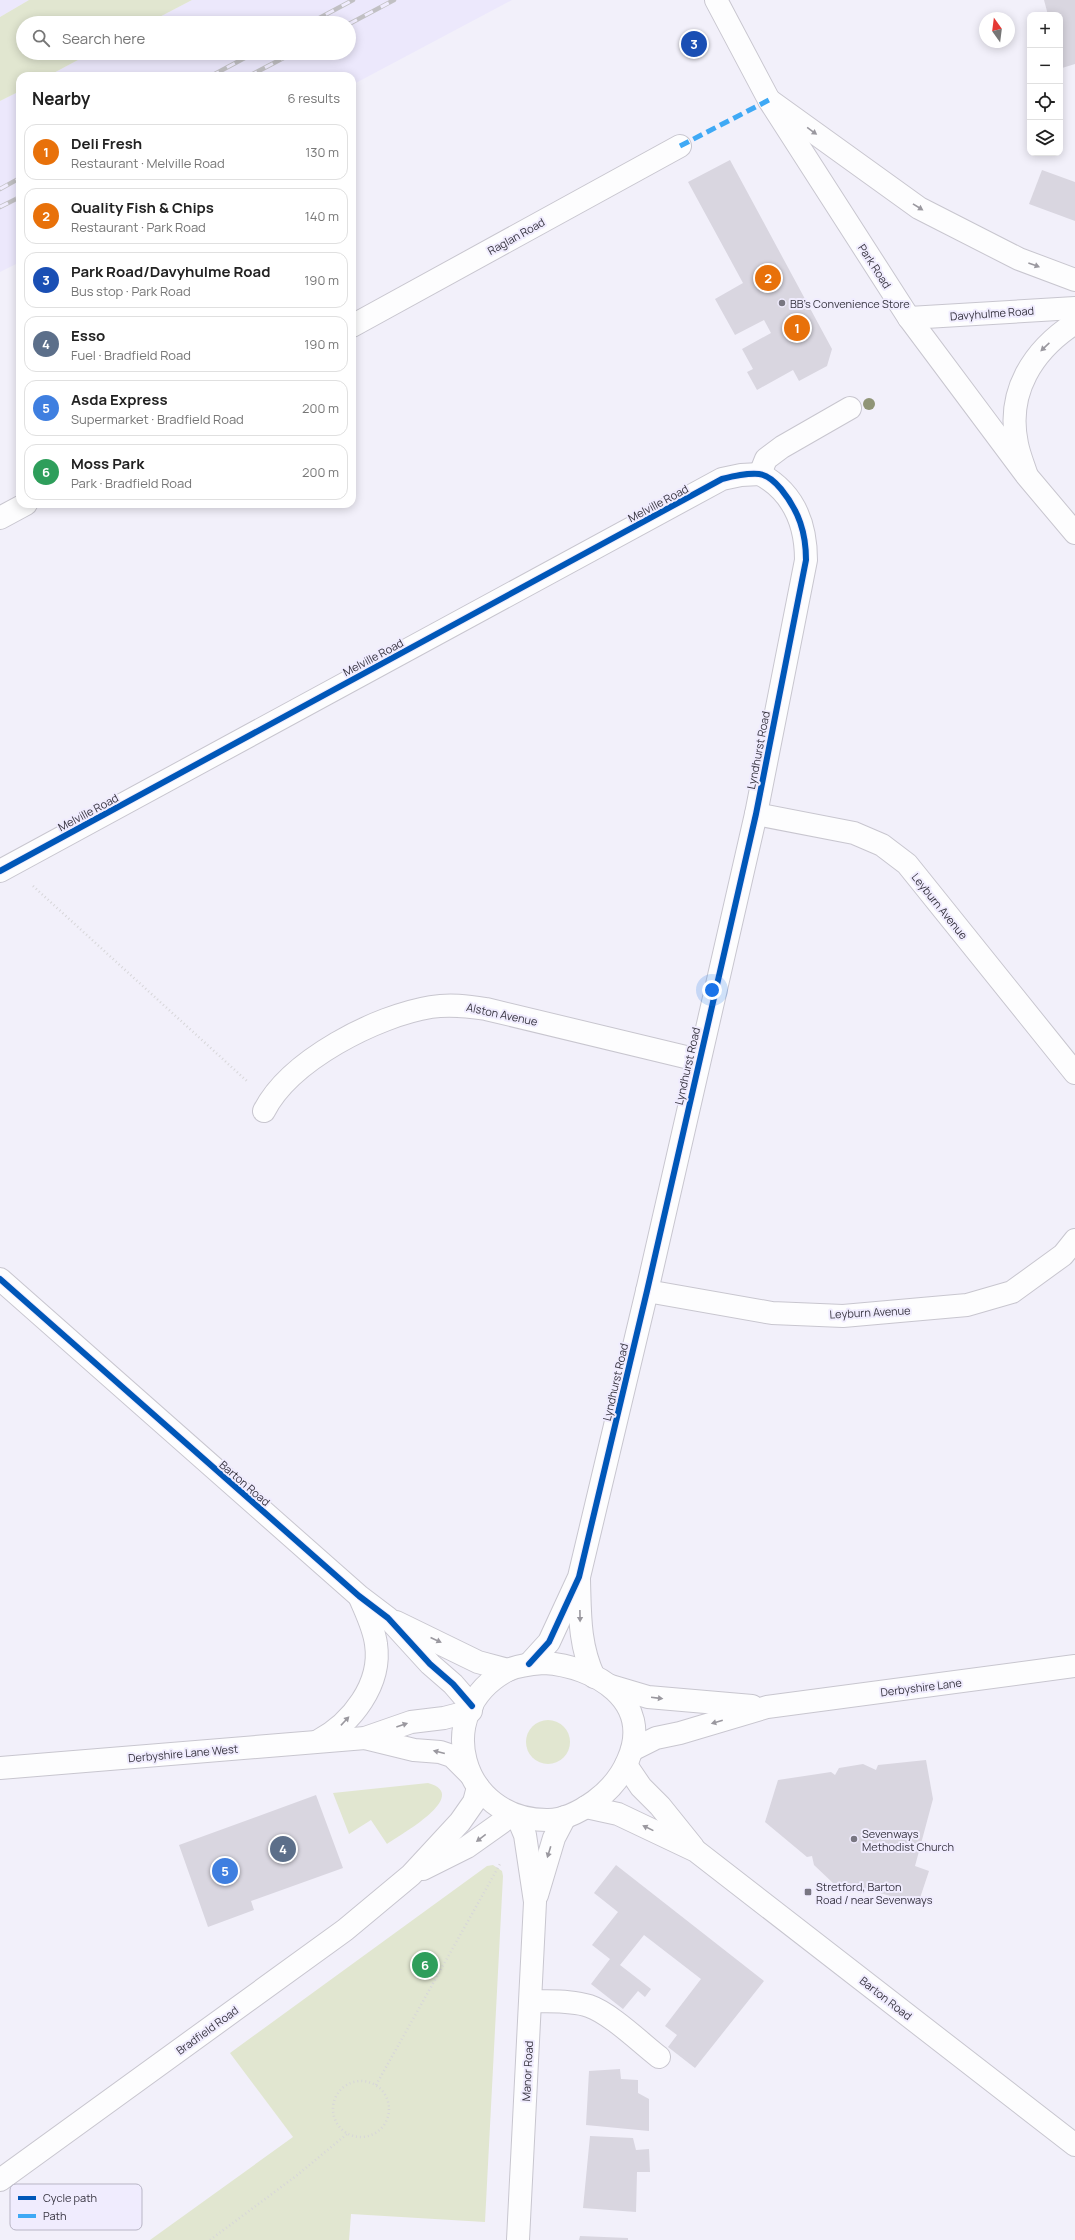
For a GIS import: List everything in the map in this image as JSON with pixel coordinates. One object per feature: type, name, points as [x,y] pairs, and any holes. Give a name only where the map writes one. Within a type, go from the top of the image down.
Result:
[{"type":"street","name":"Park Road","points":[[716,0],[770,100],[909,318],[1027,476],[1075,533]]},
{"type":"street","points":[[770,100],[919,208],[1019,260],[1075,280]]},
{"type":"street","name":"Raglan Road","points":[[356,324],[680,146]]},
{"type":"street","name":"Davyhulme Road","points":[[909,318],[1075,308]]},
{"type":"street","points":[[1027,476],[1017,444],[1015,413],[1022,383],[1040,351],[1060,332],[1075,323]]},
{"type":"street","points":[[760,474],[766,459],[782,446],[850,408]]},
{"type":"street","name":"Lyndhurst Road","points":[[529,1664],[549,1642],[579,1577],[647,1291],[698,1060],[756,814],[806,560],[806,544],[799,516],[775,482],[760,474]]},
{"type":"street","name":"Melville Road","points":[[5,868],[722,479],[741,475],[760,474]]},
{"type":"street","points":[[0,518],[19,508]]},
{"type":"street","name":"Leyburn Avenue","points":[[756,814],[854,833],[882,845],[907,864],[1075,1073]]},
{"type":"street","name":"Alston Avenue","points":[[267,1106],[286,1083],[305,1065],[332,1047],[376,1024],[404,1013],[432,1007],[459,1005],[486,1009],[698,1060]]},
{"type":"street","name":"Leyburn Avenue","points":[[647,1291],[780,1313],[843,1316],[967,1305],[1012,1292],[1063,1255],[1075,1240]]},
{"type":"street","name":"Barton Road","points":[[0,1279],[359,1596],[388,1618],[430,1664],[453,1684],[471,1708]]},
{"type":"street","name":"Lyndhurst Road","points":[[579,1577],[581,1636],[587,1662],[600,1680]]},
{"type":"street","points":[[313,1743],[338,1728],[356,1709],[365,1696],[376,1669],[376,1644],[374,1632],[359,1596]]},
{"type":"street","name":"Barton Road","points":[[388,1618],[472,1659],[508,1670]]},
{"type":"street","points":[[474,1780],[464,1757],[462,1745],[463,1732],[471,1708],[491,1683],[508,1670],[529,1664],[563,1664],[578,1669],[600,1680],[618,1693],[633,1716],[636,1728],[629,1758],[619,1778],[610,1789],[586,1807],[565,1817],[550,1821],[515,1816]]},
{"type":"street","name":"Derbyshire Lane","points":[[629,1758],[656,1738],[680,1733],[767,1707],[1075,1666]]},
{"type":"street","name":"Derbyshire Lane","points":[[600,1680],[648,1697],[767,1707]]},
{"type":"street","name":"Derbyshire Lane West","points":[[0,1768],[365,1738],[411,1722],[444,1718],[471,1708]]},
{"type":"street","name":"Derbyshire Lane West","points":[[365,1738],[414,1750],[440,1752],[452,1756],[494,1805],[515,1816]]},
{"type":"street","name":"Barton Road","points":[[629,1758],[641,1787],[660,1806],[696,1851]]},
{"type":"street","name":"Bradfield Road","points":[[0,2180],[312,1955],[411,1875],[468,1813],[474,1802],[474,1780]]},
{"type":"street","name":"Barton Road","points":[[586,1807],[618,1814],[696,1851],[1075,2145]]},
{"type":"street","name":"Bradfield Road","points":[[411,1875],[467,1847],[515,1816]]},
{"type":"street","name":"Manor Road","points":[[515,1816],[527,1843],[534,1902],[531,2001],[518,2240]]},
{"type":"street","name":"Manor Road","points":[[534,1902],[554,1838],[565,1817]]},
{"type":"street","points":[[531,2001],[576,2003],[590,2006],[602,2012],[659,2057]]},
{"type":"path","points":[[5,868],[267,1106]]},
{"type":"path","points":[[376,2085],[501,1862]]},
{"type":"path","points":[[359,2081],[376,2085],[388,2098],[389,2116],[385,2124],[376,2133],[364,2137],[347,2133],[340,2128],[334,2116],[334,2102],[337,2094],[343,2087],[359,2081]]},
{"type":"path","points":[[210,2240],[296,2176],[347,2133]]},
{"type":"shaded area","points":[[0,0],[29,0],[0,17]]},
{"type":"shaded area","points":[[192,0],[512,0],[356,83],[356,72],[55,72],[78,60],[356,60],[356,16],[161,16]]},
{"type":"shaded area","points":[[16,93],[16,264],[0,272],[0,101]]},
{"type":"green space","points":[[29,0],[192,0],[161,16],[16,16],[16,60],[78,60],[55,72],[16,72],[16,93],[0,101],[0,17]]},
{"type":"green space","points":[[544,1720],[552,1720],[557,1721],[564,1726],[569,1733],[569,1751],[564,1758],[557,1763],[544,1764],[536,1761],[529,1754],[526,1746],[526,1738],[529,1730],[536,1723]]},
{"type":"green space","points":[[428,1783],[439,1789],[442,1796],[438,1805],[429,1815],[387,1844],[371,1820],[349,1834],[333,1793]]},
{"type":"green space","points":[[493,1865],[502,1871],[503,1876],[485,2222],[351,2214],[349,2240],[150,2240],[293,2137],[230,2053],[487,1866]]},
{"type":"building","points":[[1044,0],[1075,0],[1075,64],[1063,68],[1063,12],[1047,12]]},
{"type":"building","points":[[730,160],[832,349],[827,366],[799,381],[793,370],[757,390],[747,372],[753,369],[742,349],[771,333],[764,320],[735,335],[715,299],[743,283],[688,182]]},
{"type":"building","points":[[1042,170],[1075,182],[1075,221],[1029,204]]},
{"type":"building","name":"Sevenways Methodist Church","points":[[926,1760],[933,1799],[915,1866],[929,1871],[918,1904],[849,1884],[833,1883],[814,1865],[812,1856],[807,1857],[765,1822],[778,1780],[831,1772],[835,1775],[839,1768],[863,1764],[876,1770],[878,1765]]},
{"type":"building","points":[[316,1795],[343,1868],[251,1901],[254,1910],[208,1927],[179,1845]]},
{"type":"building","points":[[616,1865],[764,1981],[695,2068],[668,2047],[677,2035],[665,2026],[701,1979],[644,1935],[620,1965],[651,1989],[645,1997],[638,1991],[623,2009],[591,1984],[610,1959],[592,1945],[618,1912],[594,1893]]},
{"type":"building","points":[[620,2069],[621,2079],[638,2080],[638,2093],[649,2099],[649,2131],[586,2125],[589,2071]]},
{"type":"building","points":[[590,2136],[633,2138],[636,2150],[649,2149],[650,2172],[637,2172],[636,2212],[583,2208]]},
{"type":"building","points":[[580,2236],[628,2238],[628,2240],[579,2240]]},
{"type":"railway","points":[[323,16],[353,0]]},
{"type":"railway","points":[[356,20],[394,0]]},
{"type":"railway","points":[[218,72],[241,60]]},
{"type":"railway","points":[[257,72],[280,60]]},
{"type":"railway","points":[[0,189],[16,180]]},
{"type":"railway","points":[[0,207],[16,199]]},
{"type":"marked path","points":[[680,146],[769,100]]},
{"type":"cycle path","points":[[0,871],[722,479],[745,474],[759,474],[774,482],[787,497],[797,514],[803,531],[806,560],[756,814],[647,1291],[579,1577],[549,1642],[529,1664]]},
{"type":"cycle path","points":[[0,1279],[359,1596],[388,1618],[430,1664],[453,1684],[472,1706]]},
{"type":"place","name":"Park Road/Davyhulme Road","points":[[694,44]]},
{"type":"place","name":"Quality Fish & Chips","points":[[768,278]]},
{"type":"place","name":"BB's Convenience Store","points":[[782,303]]},
{"type":"place","name":"Deli Fresh","points":[[797,328]]},
{"type":"place","name":"Sevenways Methodist Church","points":[[854,1839]]},
{"type":"place","name":"Esso","points":[[283,1849]]},
{"type":"place","name":"Asda Express","points":[[225,1871]]},
{"type":"place","name":"Stretford, Barton Road / near Sevenways","points":[[808,1892]]},
{"type":"place","name":"Moss Park","points":[[425,1965]]}]
